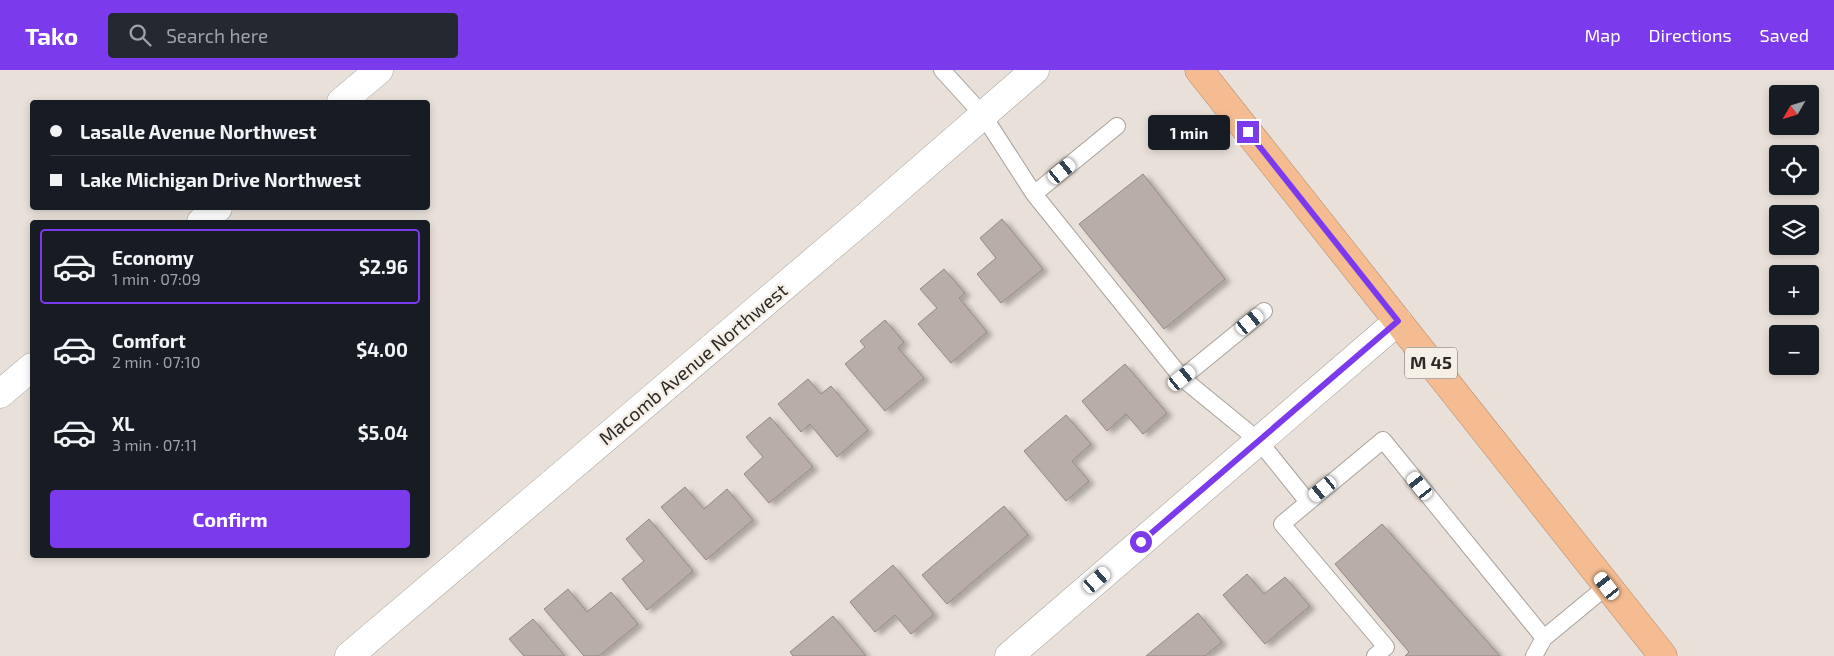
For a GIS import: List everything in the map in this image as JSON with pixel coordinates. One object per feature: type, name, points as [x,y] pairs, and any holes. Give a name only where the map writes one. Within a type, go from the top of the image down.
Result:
[{"type":"highway","name":"M 45","points":[[1199,70],[1663,656]]},
{"type":"street","points":[[343,100],[379,70]]},
{"type":"street","name":"Macomb Avenue Northwest","points":[[349,656],[1035,70]]},
{"type":"street","points":[[203,220],[216,210]]},
{"type":"street","points":[[1009,656],[1398,321]]},
{"type":"street","points":[[0,394],[30,369]]},
{"type":"lane","points":[[942,70],[983,115],[1034,194],[1182,378],[1259,441],[1308,502]]},
{"type":"lane","points":[[1034,194],[1117,126]]},
{"type":"lane","points":[[1182,378],[1264,311]]},
{"type":"lane","points":[[1375,656],[1386,647],[1282,524],[1383,440],[1544,638]]},
{"type":"lane","points":[[1534,656],[1544,638],[1607,586]]},
{"type":"building","points":[[1143,174],[1225,279],[1164,329],[1079,224]]},
{"type":"building","points":[[1002,219],[1043,269],[1001,303],[977,274],[996,258],[980,238]]},
{"type":"building","points":[[944,269],[965,293],[959,298],[987,332],[951,363],[918,324],[937,308],[920,289]]},
{"type":"building","points":[[885,320],[904,342],[898,348],[924,378],[885,411],[845,364],[865,347],[860,341]]},
{"type":"building","points":[[1125,364],[1167,413],[1143,434],[1126,414],[1107,431],[1082,401]]},
{"type":"building","points":[[808,379],[821,394],[831,386],[868,430],[837,457],[810,424],[801,432],[778,404]]},
{"type":"building","points":[[1066,415],[1091,444],[1072,461],[1089,481],[1066,501],[1024,451]]},
{"type":"building","points":[[770,417],[813,467],[769,503],[744,474],[763,457],[746,437]]},
{"type":"building","points":[[685,487],[704,509],[727,489],[753,520],[706,560],[661,507]]},
{"type":"building","points":[[1004,506],[1028,535],[947,604],[922,575]]},
{"type":"building","points":[[649,519],[693,571],[647,610],[622,579],[644,561],[626,539]]},
{"type":"building","points":[[1382,524],[1500,656],[1405,656],[1409,652],[1335,564]]},
{"type":"building","points":[[893,565],[934,614],[911,634],[895,615],[875,632],[850,602]]},
{"type":"building","points":[[1247,574],[1264,594],[1285,577],[1310,606],[1265,644],[1223,595]]},
{"type":"building","points":[[568,589],[587,612],[611,592],[638,624],[599,656],[584,656],[544,609]]},
{"type":"building","points":[[1198,613],[1222,642],[1205,656],[1146,656]]},
{"type":"building","points":[[833,616],[866,656],[793,656],[790,652]]},
{"type":"building","points":[[533,619],[565,656],[524,656],[509,639]]},
{"type":"route","points":[[1141,542],[1398,321],[1248,132]]}]
